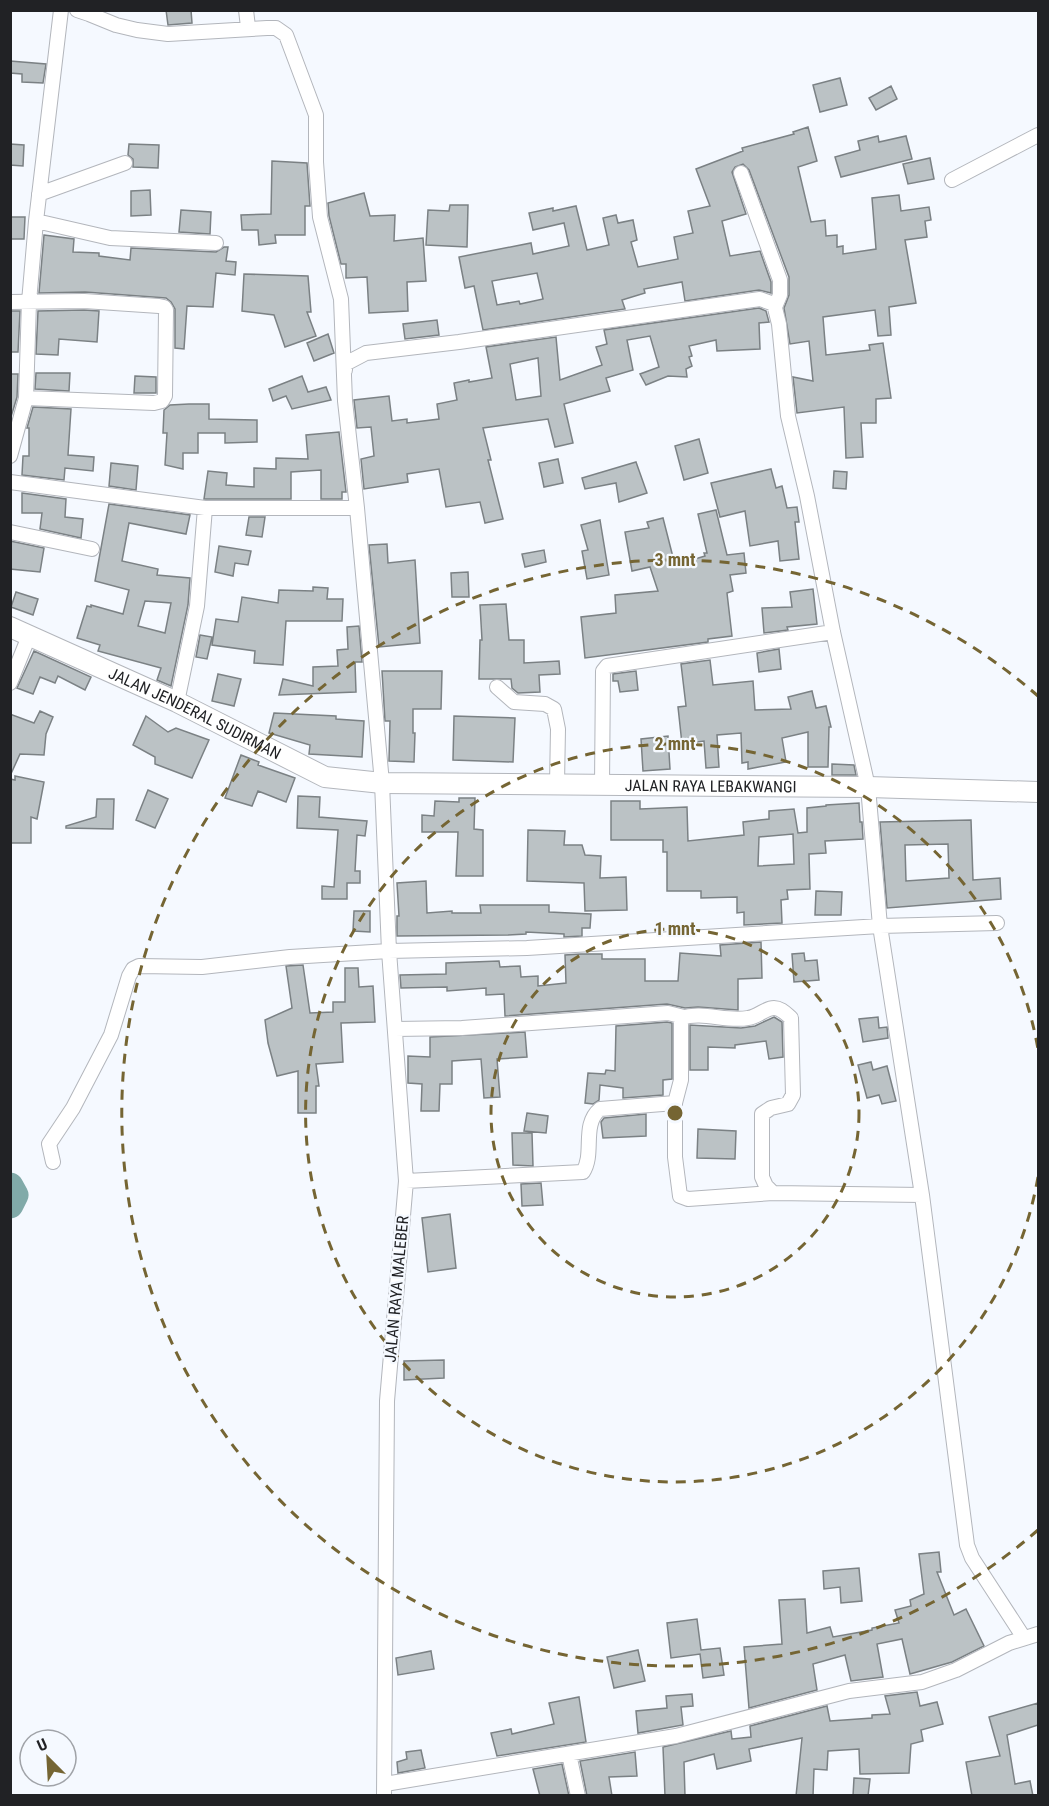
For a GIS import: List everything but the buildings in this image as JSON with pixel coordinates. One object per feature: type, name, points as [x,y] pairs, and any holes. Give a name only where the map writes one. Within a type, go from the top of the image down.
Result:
[{"type":"main road","name":"JALAN JENDERAL SUDIRMAN","points":[[10,627],[177,702],[325,777],[382,783]]},
{"type":"main road","name":"JALAN RAYA LEBAKWANGI","points":[[382,783],[868,787],[1038,792]]},
{"type":"street","points":[[10,456],[26,398],[29,302],[36,221],[61,10]]},
{"type":"street","name":"JALAN RAYA MALEBER","points":[[77,10],[116,26],[168,33],[223,31],[248,27],[276,28],[286,35],[316,115],[316,162],[320,217],[341,299],[345,401],[382,783],[389,951],[406,1181],[387,1401],[385,1790]]},
{"type":"street","points":[[246,10],[248,27]]},
{"type":"street","points":[[952,180],[1038,135]]},
{"type":"street","points":[[39,194],[125,163]]},
{"type":"street","points":[[741,173],[780,280],[780,295],[775,307]]},
{"type":"street","points":[[36,221],[110,238],[216,243]]},
{"type":"street","points":[[345,370],[345,364],[366,353],[760,299],[774,304],[779,324],[788,416],[868,787],[879,926],[922,1195],[969,1552],[1024,1638]]},
{"type":"street","points":[[10,302],[84,301],[164,307],[166,310],[165,396],[162,401],[154,403],[26,398]]},
{"type":"street","points":[[10,482],[205,508],[357,508]]},
{"type":"street","points":[[177,702],[197,606],[205,508]]},
{"type":"street","points":[[10,532],[92,549]]},
{"type":"street","points":[[602,785],[603,671],[607,666],[833,632]]},
{"type":"street","points":[[10,683],[28,636]]},
{"type":"street","points":[[497,687],[514,702],[545,704],[554,709],[558,729],[557,784]]},
{"type":"street","points":[[53,1162],[49,1144],[73,1108],[111,1035],[129,976],[133,969],[139,966],[202,967],[290,957],[389,951],[527,948],[879,926],[997,923]]},
{"type":"street","points":[[394,1029],[462,1028],[668,1013],[684,1017],[746,1019],[759,1016],[766,1010],[780,1009],[790,1018],[793,1095],[788,1104],[771,1108],[762,1114],[762,1177],[766,1186],[773,1193]]},
{"type":"street","points":[[684,1017],[681,1018],[681,1080],[675,1103],[675,1157],[680,1196],[688,1199],[773,1193],[922,1195]]},
{"type":"street","points":[[406,1181],[583,1172],[587,1162],[591,1122],[593,1115],[600,1109],[675,1103]]},
{"type":"street","points":[[385,1790],[569,1754],[676,1736],[849,1691],[922,1682],[956,1670],[1009,1643],[1038,1634]]},
{"type":"street","points":[[569,1754],[578,1796]]},
{"type":"waterway","points":[[10,1186],[15,1195],[10,1205]]}]
